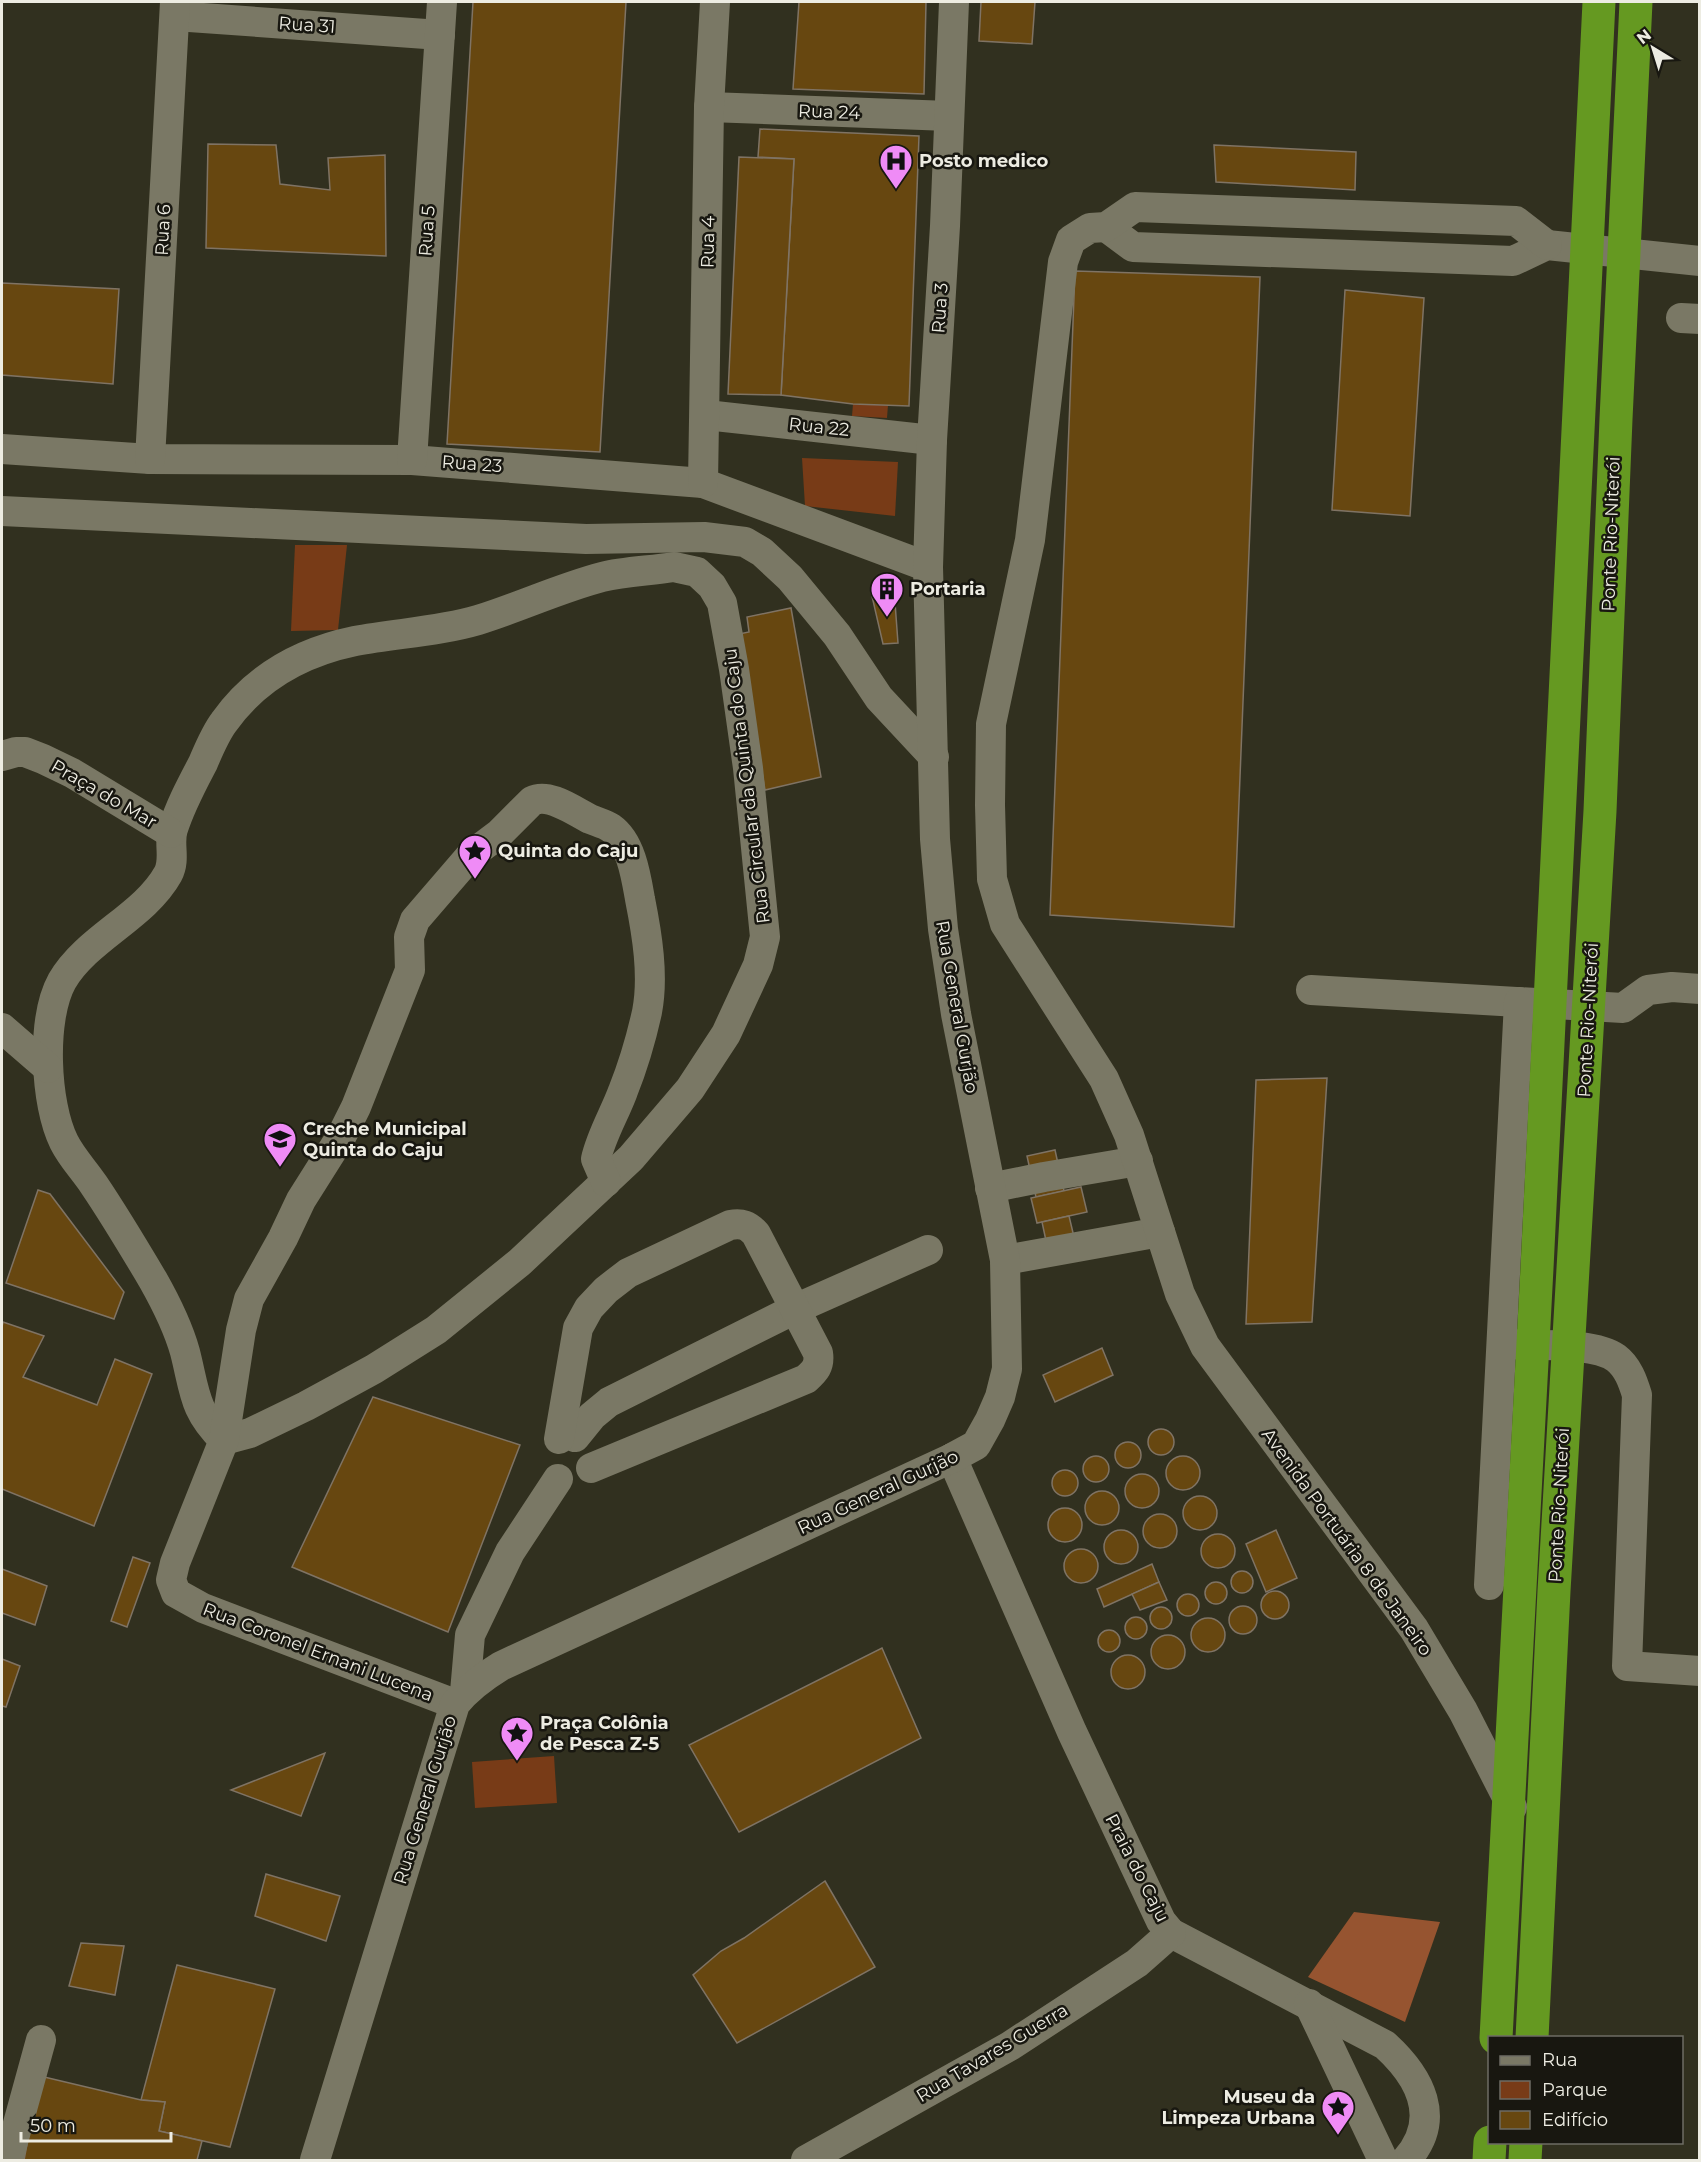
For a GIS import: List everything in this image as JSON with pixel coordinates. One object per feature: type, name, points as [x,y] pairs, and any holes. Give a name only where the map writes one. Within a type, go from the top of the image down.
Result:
[{"type":"highway","name":"Ponte Rio-Niterói","points":[[1496,2036],[1537,1268],[1599,2]]},
{"type":"highway","name":"Ponte Rio-Niterói","points":[[1532,2036],[1554,1591],[1600,811],[1615,431],[1636,2]]},
{"type":"highway","points":[[1489,2160],[1490,2144]]},
{"type":"highway","points":[[1525,2160],[1526,2144]]},
{"type":"street","name":"Rua 5","points":[[412,460],[442,2]]},
{"type":"street","name":"Rua 4","points":[[703,483],[706,415],[709,107],[715,2]]},
{"type":"street","name":"Rua 3","points":[[928,614],[927,567],[932,440],[945,226],[954,2]]},
{"type":"street","name":"Rua 31","points":[[175,9],[440,35]]},
{"type":"street","name":"Rua 6","points":[[150,459],[175,9]]},
{"type":"street","name":"Rua 24","points":[[709,107],[949,116]]},
{"type":"street","name":"Avenida Portuária 8 de Janeiro","points":[[1506,2036],[1517,1817],[1463,1711],[1414,1629],[1247,1406],[1205,1346],[1180,1294],[1129,1135],[1104,1078],[1005,924],[992,879],[991,724],[1030,540],[1063,262],[1071,240],[1090,228],[1106,227],[1135,207],[1516,221],[1547,245]]},
{"type":"street","points":[[1106,227],[1133,247],[1513,261],[1547,245],[1700,261]]},
{"type":"street","name":"Rua 22","points":[[706,415],[932,440]]},
{"type":"street","name":"Rua 23","points":[[2,449],[150,459],[412,460],[703,483],[927,567]]},
{"type":"street","points":[[2,511],[586,539],[704,537],[745,542],[762,552],[790,578],[837,635],[879,698],[934,757]]},
{"type":"street","name":"Rua Circular da Quinta do Caju","points":[[674,567],[697,572],[712,585],[722,603],[727,623],[748,768],[764,911],[764,950],[726,1034],[690,1089],[631,1158],[520,1262],[436,1330],[374,1369],[306,1406],[250,1432],[224,1440],[202,1415],[184,1350],[170,1312],[123,1228],[62,1138],[56,1118],[48,1068],[47,1049],[54,1003],[62,981],[82,956],[153,893],[168,873],[172,862],[171,833],[221,725],[258,683],[294,662],[322,650],[356,641],[438,630],[479,620],[604,576],[674,567]]},
{"type":"street","name":"Rua General Gurjão","points":[[315,2160],[460,1698],[480,1679],[501,1666],[976,1445],[1000,1397],[1007,1369],[1005,1260],[956,1014],[942,929],[936,839],[928,614]]},
{"type":"street","name":"Praça do Mar","points":[[2,756],[25,752],[43,759],[72,773],[171,833]]},
{"type":"street","points":[[224,1440],[241,1330],[249,1299],[302,1200],[342,1135],[356,1107],[410,970],[411,927],[471,855],[499,834],[526,806],[538,798],[550,799],[611,828],[625,844],[636,876],[648,959],[647,1011],[632,1068],[596,1159],[606,1182]]},
{"type":"street","points":[[1311,990],[1623,1008],[1648,990],[1672,987],[1700,989]]},
{"type":"street","points":[[1488,1585],[1519,1002]]},
{"type":"street","points":[[2,1028],[48,1068]]},
{"type":"street","points":[[990,1188],[1138,1161]]},
{"type":"street","points":[[567,1438],[578,1328],[589,1308],[606,1290],[628,1273],[730,1225],[741,1223],[749,1226],[756,1234],[795,1309],[818,1353],[819,1362],[815,1371],[806,1379],[591,1468],[580,1480],[573,1482],[558,1479],[552,1474],[547,1459],[553,1444],[567,1438],[609,1402],[795,1309],[928,1250]]},
{"type":"street","points":[[1005,1260],[1160,1232]]},
{"type":"street","points":[[1501,1344],[1595,1349],[1617,1359],[1631,1376],[1637,1395],[1628,1666],[1700,1671]]},
{"type":"street","points":[[567,1438],[588,1445],[593,1461],[591,1468]]},
{"type":"street","name":"Rua Coronel Ernani Lucena","points":[[224,1440],[175,1563],[171,1580],[176,1593],[203,1608],[460,1698]]},
{"type":"street","name":"Praia do Caju","points":[[952,1458],[1071,1732],[1152,1907],[1170,1933],[1385,2045],[1402,2061],[1416,2079],[1424,2100],[1424,2125],[1418,2147],[1406,2160]]},
{"type":"street","points":[[460,1698],[470,1635],[510,1552],[558,1479]]},
{"type":"street","name":"Rua Tavares Guerra","points":[[806,2160],[1010,2046],[1137,1963],[1170,1933]]},
{"type":"street","points":[[1309,2004],[1383,2160]]},
{"type":"street","points":[[8,2160],[41,2040]]},
{"type":"street","points":[[1500,2160],[1501,2144]]},
{"type":"green space","points":[[853,404],[888,405],[887,418],[852,416]]},
{"type":"green space","points":[[802,458],[898,462],[895,516],[805,506]]},
{"type":"green space","points":[[295,545],[347,545],[338,630],[291,631]]},
{"type":"green space","points":[[554,1756],[557,1803],[475,1808],[472,1762]]},
{"type":"shaded area","points":[[1354,1912],[1440,1922],[1405,2022],[1308,1977]]},
{"type":"building","points":[[473,2],[626,2],[600,452],[447,444]]},
{"type":"building","points":[[799,2],[926,2],[924,94],[793,89]]},
{"type":"building","points":[[981,2],[1035,2],[1032,44],[979,41]]},
{"type":"building","points":[[760,129],[919,136],[909,406],[853,404],[781,395],[794,159],[758,157]]},
{"type":"building","points":[[208,144],[276,145],[280,184],[330,190],[328,158],[385,155],[386,256],[206,248]]},
{"type":"building","points":[[1214,145],[1356,152],[1355,190],[1216,182]]},
{"type":"building","points":[[739,157],[794,159],[781,395],[728,394]]},
{"type":"building","points":[[1075,271],[1260,277],[1234,927],[1050,915]]},
{"type":"building","points":[[2,283],[119,289],[113,384],[2,375]]},
{"type":"building","points":[[1345,290],[1424,298],[1410,516],[1332,510]]},
{"type":"building","name":"Portaria","points":[[894,589],[898,643],[883,644],[871,592]]},
{"type":"building","points":[[791,608],[821,777],[765,790],[739,634],[749,632],[747,617]]},
{"type":"building","points":[[1327,1078],[1312,1322],[1246,1324],[1256,1080]]},
{"type":"building","points":[[1055,1150],[1064,1191],[1036,1197],[1027,1156]]},
{"type":"building","points":[[1081,1187],[1087,1212],[1037,1223],[1031,1198]]},
{"type":"building","points":[[38,1190],[50,1194],[124,1292],[114,1319],[6,1283]]},
{"type":"building","points":[[1069,1216],[1079,1258],[1051,1264],[1042,1222]]},
{"type":"building","points":[[3,1322],[44,1336],[23,1377],[97,1405],[115,1359],[152,1374],[94,1526],[2,1489]]},
{"type":"building","points":[[1102,1348],[1113,1375],[1055,1402],[1043,1375]]},
{"type":"building","points":[[373,1397],[520,1445],[448,1632],[292,1567]]},
{"type":"building","points":[[1161,1429],[1170,1433],[1174,1442],[1170,1451],[1161,1455],[1152,1451],[1148,1442],[1152,1433]]},
{"type":"building","points":[[1128,1442],[1137,1446],[1141,1455],[1137,1464],[1128,1468],[1119,1464],[1115,1455],[1119,1446]]},
{"type":"building","points":[[1096,1456],[1105,1460],[1109,1469],[1105,1478],[1096,1482],[1087,1478],[1083,1469],[1087,1460]]},
{"type":"building","points":[[1183,1456],[1195,1461],[1200,1473],[1195,1485],[1183,1490],[1171,1485],[1166,1473],[1171,1461]]},
{"type":"building","points":[[1065,1470],[1074,1474],[1078,1483],[1074,1492],[1065,1496],[1056,1492],[1052,1483],[1056,1474]]},
{"type":"building","points":[[1142,1474],[1154,1479],[1159,1491],[1154,1503],[1142,1508],[1130,1503],[1125,1491],[1130,1479]]},
{"type":"building","points":[[1102,1491],[1114,1496],[1119,1508],[1114,1520],[1102,1525],[1090,1520],[1085,1508],[1090,1496]]},
{"type":"building","points":[[1200,1496],[1212,1501],[1217,1513],[1212,1525],[1200,1530],[1188,1525],[1183,1513],[1188,1501]]},
{"type":"building","points":[[1065,1508],[1077,1513],[1082,1525],[1077,1537],[1065,1542],[1053,1537],[1048,1525],[1053,1513]]},
{"type":"building","points":[[1160,1514],[1172,1519],[1177,1531],[1172,1543],[1160,1548],[1148,1543],[1143,1531],[1148,1519]]},
{"type":"building","points":[[1121,1530],[1133,1535],[1138,1547],[1133,1559],[1121,1564],[1109,1559],[1104,1547],[1109,1535]]},
{"type":"building","points":[[1276,1530],[1297,1578],[1266,1592],[1246,1544]]},
{"type":"building","points":[[1218,1534],[1230,1539],[1235,1551],[1230,1563],[1218,1568],[1206,1563],[1201,1551],[1206,1539]]},
{"type":"building","points":[[1081,1549],[1093,1554],[1098,1566],[1093,1578],[1081,1583],[1069,1578],[1064,1566],[1069,1554]]},
{"type":"building","points":[[133,1557],[150,1563],[127,1627],[111,1621]]},
{"type":"building","points":[[1152,1564],[1159,1582],[1104,1607],[1097,1589]]},
{"type":"building","points":[[2,1569],[47,1586],[35,1625],[2,1613]]},
{"type":"building","points":[[1242,1571],[1250,1574],[1253,1582],[1250,1590],[1242,1593],[1234,1590],[1231,1582],[1234,1574]]},
{"type":"building","points":[[1159,1582],[1167,1600],[1140,1610],[1132,1594]]},
{"type":"building","points":[[1216,1582],[1224,1585],[1227,1593],[1224,1601],[1216,1604],[1208,1601],[1205,1593],[1208,1585]]},
{"type":"building","points":[[1275,1591],[1285,1595],[1289,1605],[1285,1615],[1275,1619],[1265,1615],[1261,1605],[1265,1595]]},
{"type":"building","points":[[1188,1594],[1196,1597],[1199,1605],[1196,1613],[1188,1616],[1180,1613],[1177,1605],[1180,1597]]},
{"type":"building","points":[[1243,1606],[1253,1610],[1257,1620],[1253,1630],[1243,1634],[1233,1630],[1229,1620],[1233,1610]]},
{"type":"building","points":[[1161,1607],[1169,1610],[1172,1618],[1169,1626],[1161,1629],[1153,1626],[1150,1618],[1153,1610]]},
{"type":"building","points":[[1136,1617],[1144,1620],[1147,1628],[1144,1636],[1136,1639],[1128,1636],[1125,1628],[1128,1620]]},
{"type":"building","points":[[1208,1618],[1220,1623],[1225,1635],[1220,1647],[1208,1652],[1196,1647],[1191,1635],[1196,1623]]},
{"type":"building","points":[[1109,1630],[1117,1633],[1120,1641],[1117,1649],[1109,1652],[1101,1649],[1098,1641],[1101,1633]]},
{"type":"building","points":[[1168,1635],[1180,1640],[1185,1652],[1180,1664],[1168,1669],[1156,1664],[1151,1652],[1156,1640]]},
{"type":"building","points":[[882,1648],[921,1738],[739,1832],[689,1745]]},
{"type":"building","points":[[1128,1655],[1140,1660],[1145,1672],[1140,1684],[1128,1689],[1116,1684],[1111,1672],[1116,1660]]},
{"type":"building","points":[[2,1659],[20,1666],[6,1707],[2,1706]]},
{"type":"building","points":[[325,1753],[301,1816],[231,1790]]},
{"type":"building","points":[[266,1874],[340,1896],[326,1941],[255,1916]]},
{"type":"building","points":[[825,1881],[875,1967],[737,2043],[693,1975],[721,1951],[744,1938]]},
{"type":"building","points":[[81,1943],[124,1946],[115,1995],[69,1986]]},
{"type":"building","points":[[177,1965],[275,1989],[230,2147],[159,2131],[165,2102],[141,2100]]},
{"type":"building","points":[[40,2076],[141,2100],[165,2102],[159,2131],[202,2141],[197,2160],[24,2160]]},
{"type":"place","name":"Posto medico","points":[[896,190]]},
{"type":"place","name":"Portaria","points":[[887,618]]},
{"type":"place","name":"Quinta do Caju","points":[[475,880]]},
{"type":"place","name":"Creche Municipal Quinta do Caju","points":[[280,1168]]},
{"type":"place","name":"Praça Colônia de Pesca Z-5","points":[[517,1762]]},
{"type":"place","name":"Museu da Limpeza Urbana","points":[[1338,2136]]}]
